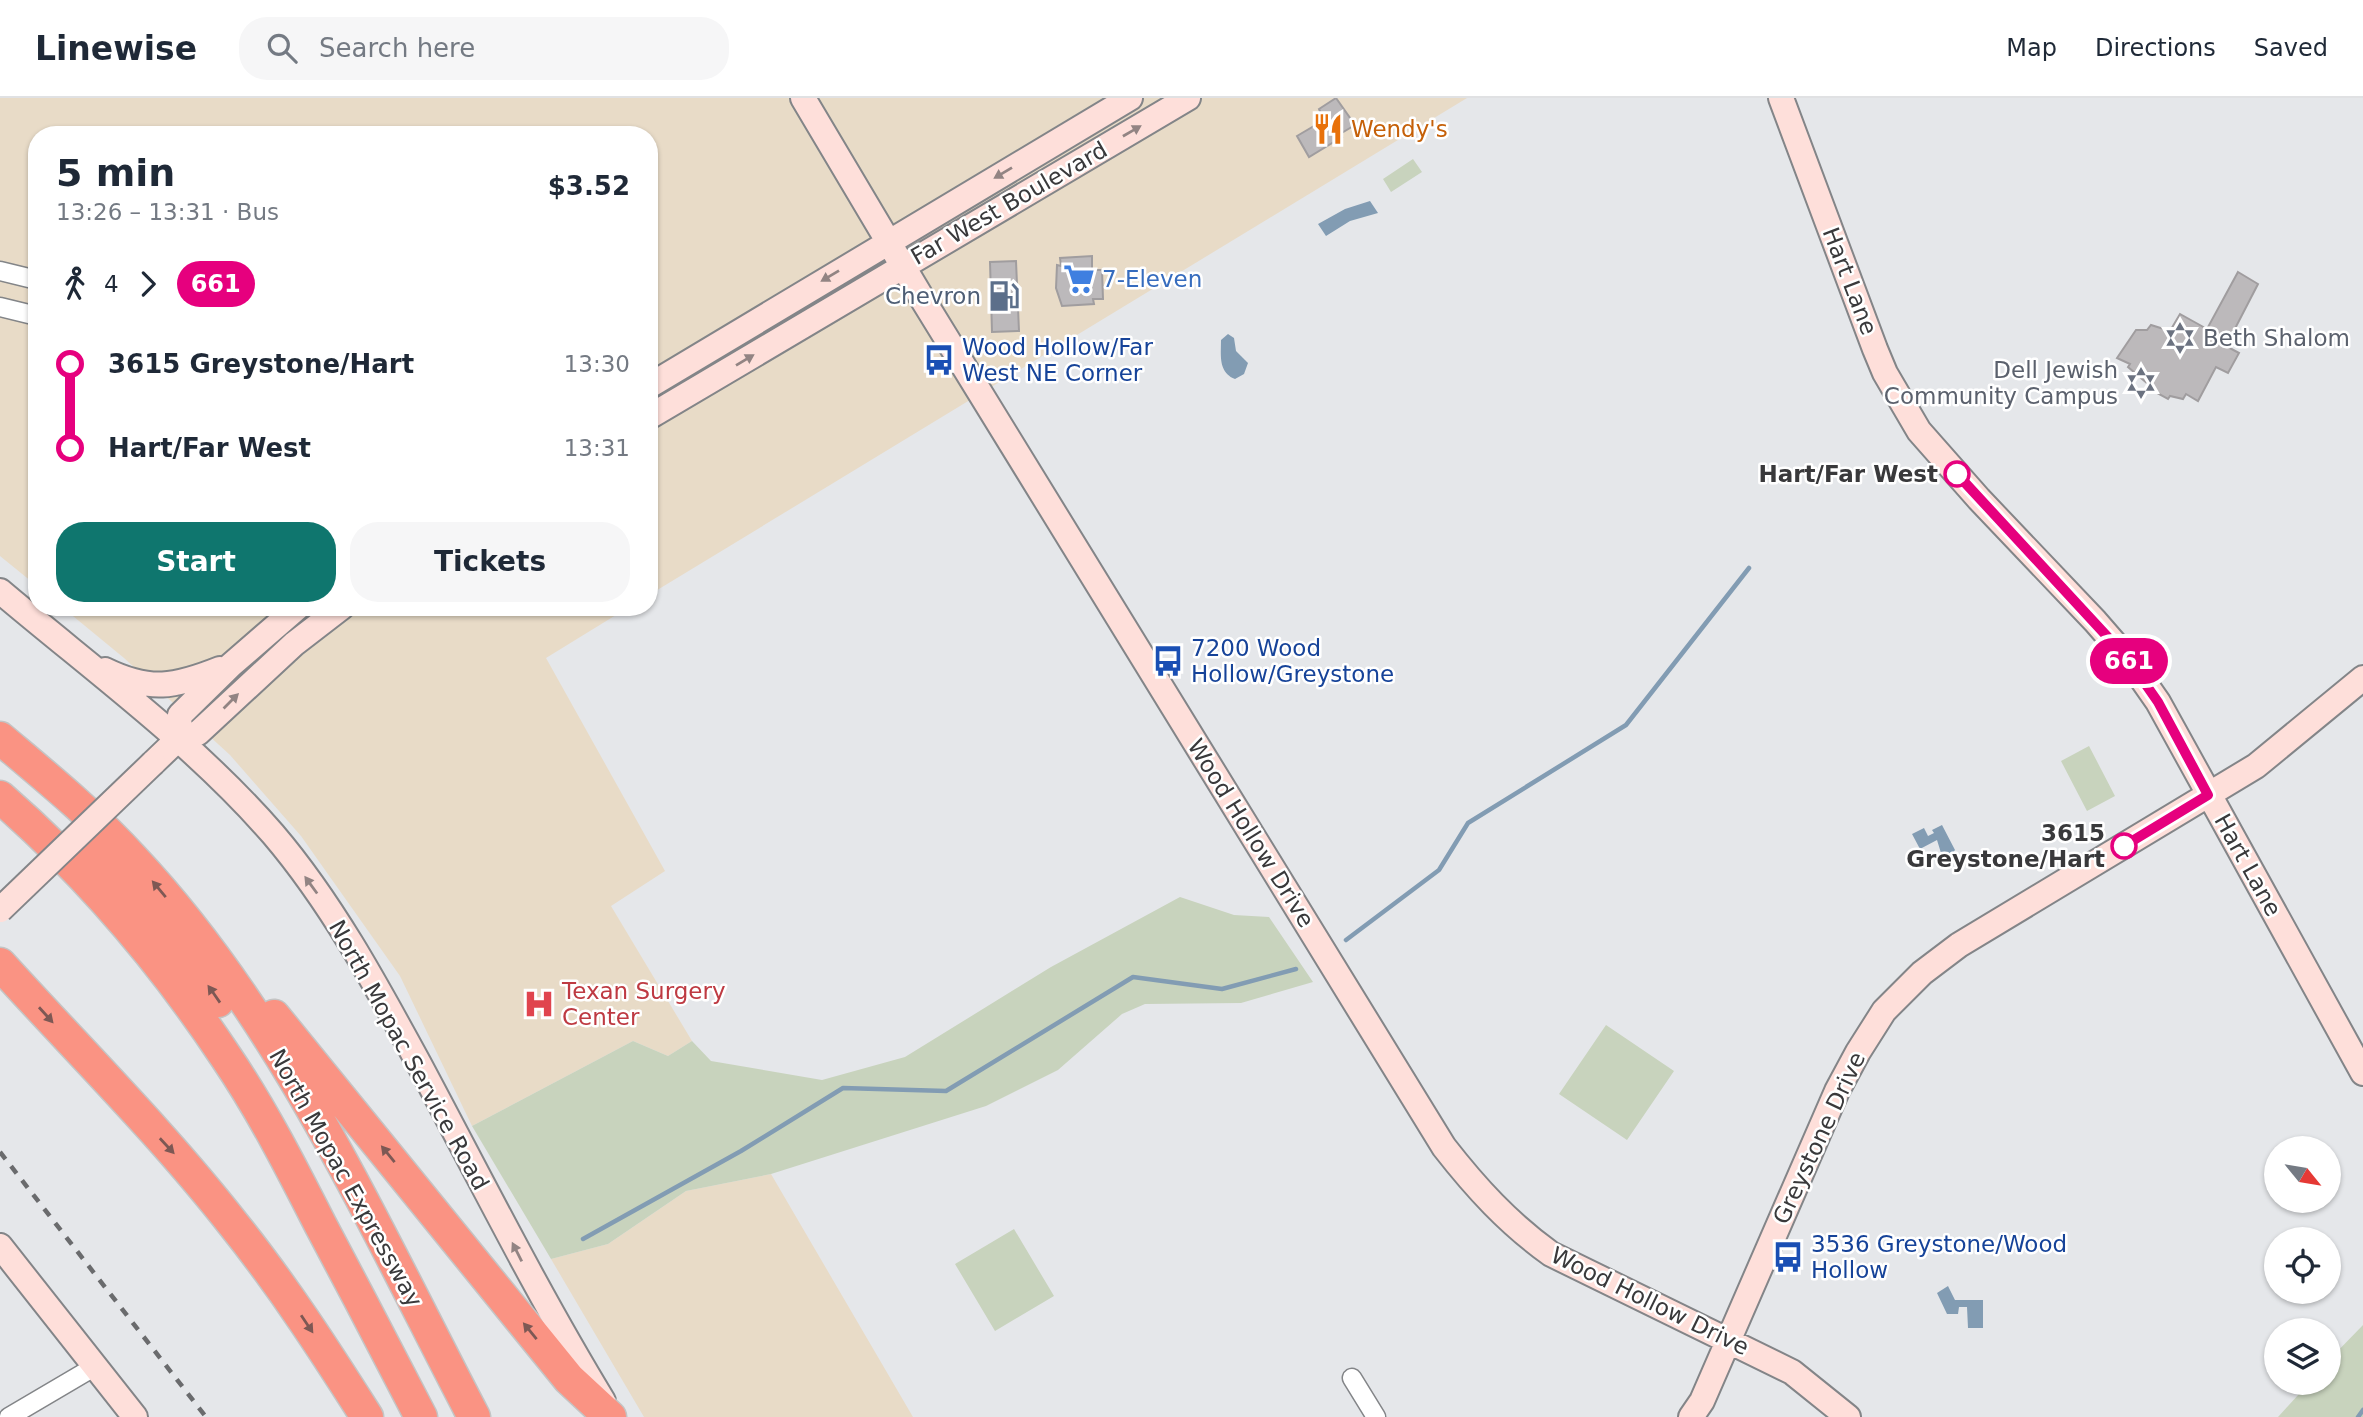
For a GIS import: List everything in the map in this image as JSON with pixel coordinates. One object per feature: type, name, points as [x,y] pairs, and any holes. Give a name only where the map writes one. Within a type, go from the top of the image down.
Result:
[{"type":"highway","name":"North Mopac Expressway","points":[[0,738],[133,858],[203,942],[282,1059],[320,1122],[474,1417]]},
{"type":"highway","points":[[0,759],[106,862],[203,979],[246,1040],[301,1130],[451,1417]]},
{"type":"highway","points":[[0,797],[88,882],[184,997],[227,1058],[280,1147],[421,1417]]},
{"type":"highway","points":[[0,824],[121,948],[183,1029],[258,1149],[399,1417]]},
{"type":"highway","points":[[203,942],[250,987],[569,1379],[611,1417]]},
{"type":"highway","points":[[0,964],[180,1160],[234,1224],[281,1286],[367,1417]]},
{"type":"street","name":"Wood Hollow Drive","points":[[803,98],[902,266],[1444,1147],[1480,1193],[1517,1229],[1551,1254],[1792,1372],[1848,1417]]},
{"type":"street","name":"Far West Boulevard","points":[[658,381],[1130,98]]},
{"type":"street","name":"Far West Boulevard","points":[[658,412],[1188,98]]},
{"type":"street","name":"Hart Lane","points":[[1781,98],[1875,349],[1885,373],[1919,431],[2128,659],[2158,702],[2363,1073]]},
{"type":"street","points":[[0,271],[28,278]]},
{"type":"street","points":[[0,307],[28,314]]},
{"type":"street","name":"North Mopac Service Road","points":[[0,591],[28,615]]},
{"type":"street","name":"North Mopac Service Road","points":[[29,616],[204,763],[273,834],[349,942],[444,1112],[548,1311],[611,1417]]},
{"type":"street","points":[[177,740],[180,715],[230,665],[287,616]]},
{"type":"street","points":[[0,910],[177,740],[198,733],[293,644],[330,616]]},
{"type":"street","points":[[80,659],[122,679],[156,686],[187,682],[230,665]]},
{"type":"street","name":"Greystone Drive","points":[[1691,1417],[1702,1401],[1837,1091],[1884,1011],[1922,973],[1959,945],[2256,766],[2363,678]]},
{"type":"street","points":[[0,1246],[135,1417]]},
{"type":"street","points":[[9,1417],[94,1367]]},
{"type":"street","points":[[1352,1378],[1376,1417]]},
{"type":"shaded area","points":[[0,98],[1467,98],[658,590],[658,126],[28,126],[28,579],[0,556]]},
{"type":"shaded area","points":[[73,616],[614,616],[546,658],[665,871],[611,906],[692,1041],[668,1056],[633,1041],[472,1126],[400,976],[301,836],[230,755],[124,658]]},
{"type":"shaded area","points":[[771,1174],[913,1417],[644,1417],[551,1259],[608,1244],[686,1191]]},
{"type":"green space","points":[[1413,159],[1422,172],[1391,192],[1383,179]]},
{"type":"green space","points":[[2089,746],[2115,796],[2087,811],[2061,761]]},
{"type":"green space","points":[[1180,897],[1234,915],[1269,917],[1313,982],[1241,1003],[1145,1004],[1122,1014],[1058,1070],[986,1106],[771,1174],[686,1191],[608,1244],[551,1259],[472,1126],[633,1041],[668,1056],[692,1041],[711,1061],[822,1080],[905,1057],[1051,967]]},
{"type":"green space","points":[[1606,1025],[1674,1071],[1627,1140],[1559,1094]]},
{"type":"green space","points":[[1014,1229],[1054,1296],[995,1331],[955,1264]]},
{"type":"green space","points":[[2363,1325],[2363,1417],[2278,1417],[2298,1395],[2341,1395],[2341,1348]]},
{"type":"water","points":[[1370,201],[1378,213],[1350,221],[1326,236],[1318,224],[1345,209]]},
{"type":"water","points":[[1228,334],[1234,338],[1236,351],[1248,363],[1244,374],[1235,379],[1223,368],[1221,357],[1221,340]]},
{"type":"water","points":[[1942,825],[1955,850],[1948,859],[1941,853],[1937,840],[1920,849],[1912,834],[1924,828],[1928,836],[1934,833],[1932,830]]},
{"type":"water","points":[[1948,1286],[1955,1300],[1983,1300],[1983,1328],[1968,1328],[1967,1307],[1959,1307],[1958,1314],[1947,1314],[1937,1293]]},
{"type":"building","name":"Wendy's","points":[[1336,98],[1355,125],[1340,134],[1342,137],[1309,157],[1297,136],[1324,120],[1319,109]]},
{"type":"building","name":"7-Eleven","points":[[1092,256],[1092,270],[1102,270],[1103,299],[1093,299],[1094,304],[1062,306],[1056,288],[1060,258]]},
{"type":"building","name":"Chevron","points":[[1016,261],[1019,331],[992,332],[990,262]]},
{"type":"building","name":"Beth Shalom","points":[[2238,272],[2258,284],[2226,346],[2239,353],[2228,373],[2216,367],[2198,401],[2186,394],[2183,399],[2170,396],[2168,399],[2146,387],[2148,384],[2128,367],[2130,364],[2117,358],[2136,330],[2147,330],[2151,325],[2170,331],[2180,314],[2207,329]]},
{"type":"waterway","points":[[1346,940],[1439,870],[1468,823],[1626,725],[1749,568]]},
{"type":"waterway","points":[[583,1239],[741,1151],[843,1088],[946,1091],[1133,977],[1222,989],[1296,969]]},
{"type":"waterway","points":[[2358,1417],[2363,1410]]},
{"type":"railway","points":[[0,1152],[206,1417]]},
{"type":"bus line","name":"661","points":[[1957,474],[2128,659],[2158,702],[2208,795],[2124,846]]},
{"type":"place","name":"Wendy's","points":[[1328,129]]},
{"type":"place","name":"7-Eleven","points":[[1079,279]]},
{"type":"place","name":"Chevron","points":[[1004,296]]},
{"type":"place","name":"Beth Shalom","points":[[2180,338]]},
{"type":"place","name":"Wood Hollow/Far West NE Corner","points":[[939,360]]},
{"type":"place","name":"Dell Jewish Community Campus","points":[[2141,383]]},
{"type":"place","name":"Hart/Far West","points":[[1957,474]]},
{"type":"place","name":"7200 Wood Hollow/Greystone","points":[[1168,661]]},
{"type":"place","name":"3615 Greystone/Hart","points":[[2124,846]]},
{"type":"place","name":"Texan Surgery Center","points":[[539,1004]]},
{"type":"place","name":"3536 Greystone/Wood Hollow","points":[[1788,1257]]}]
